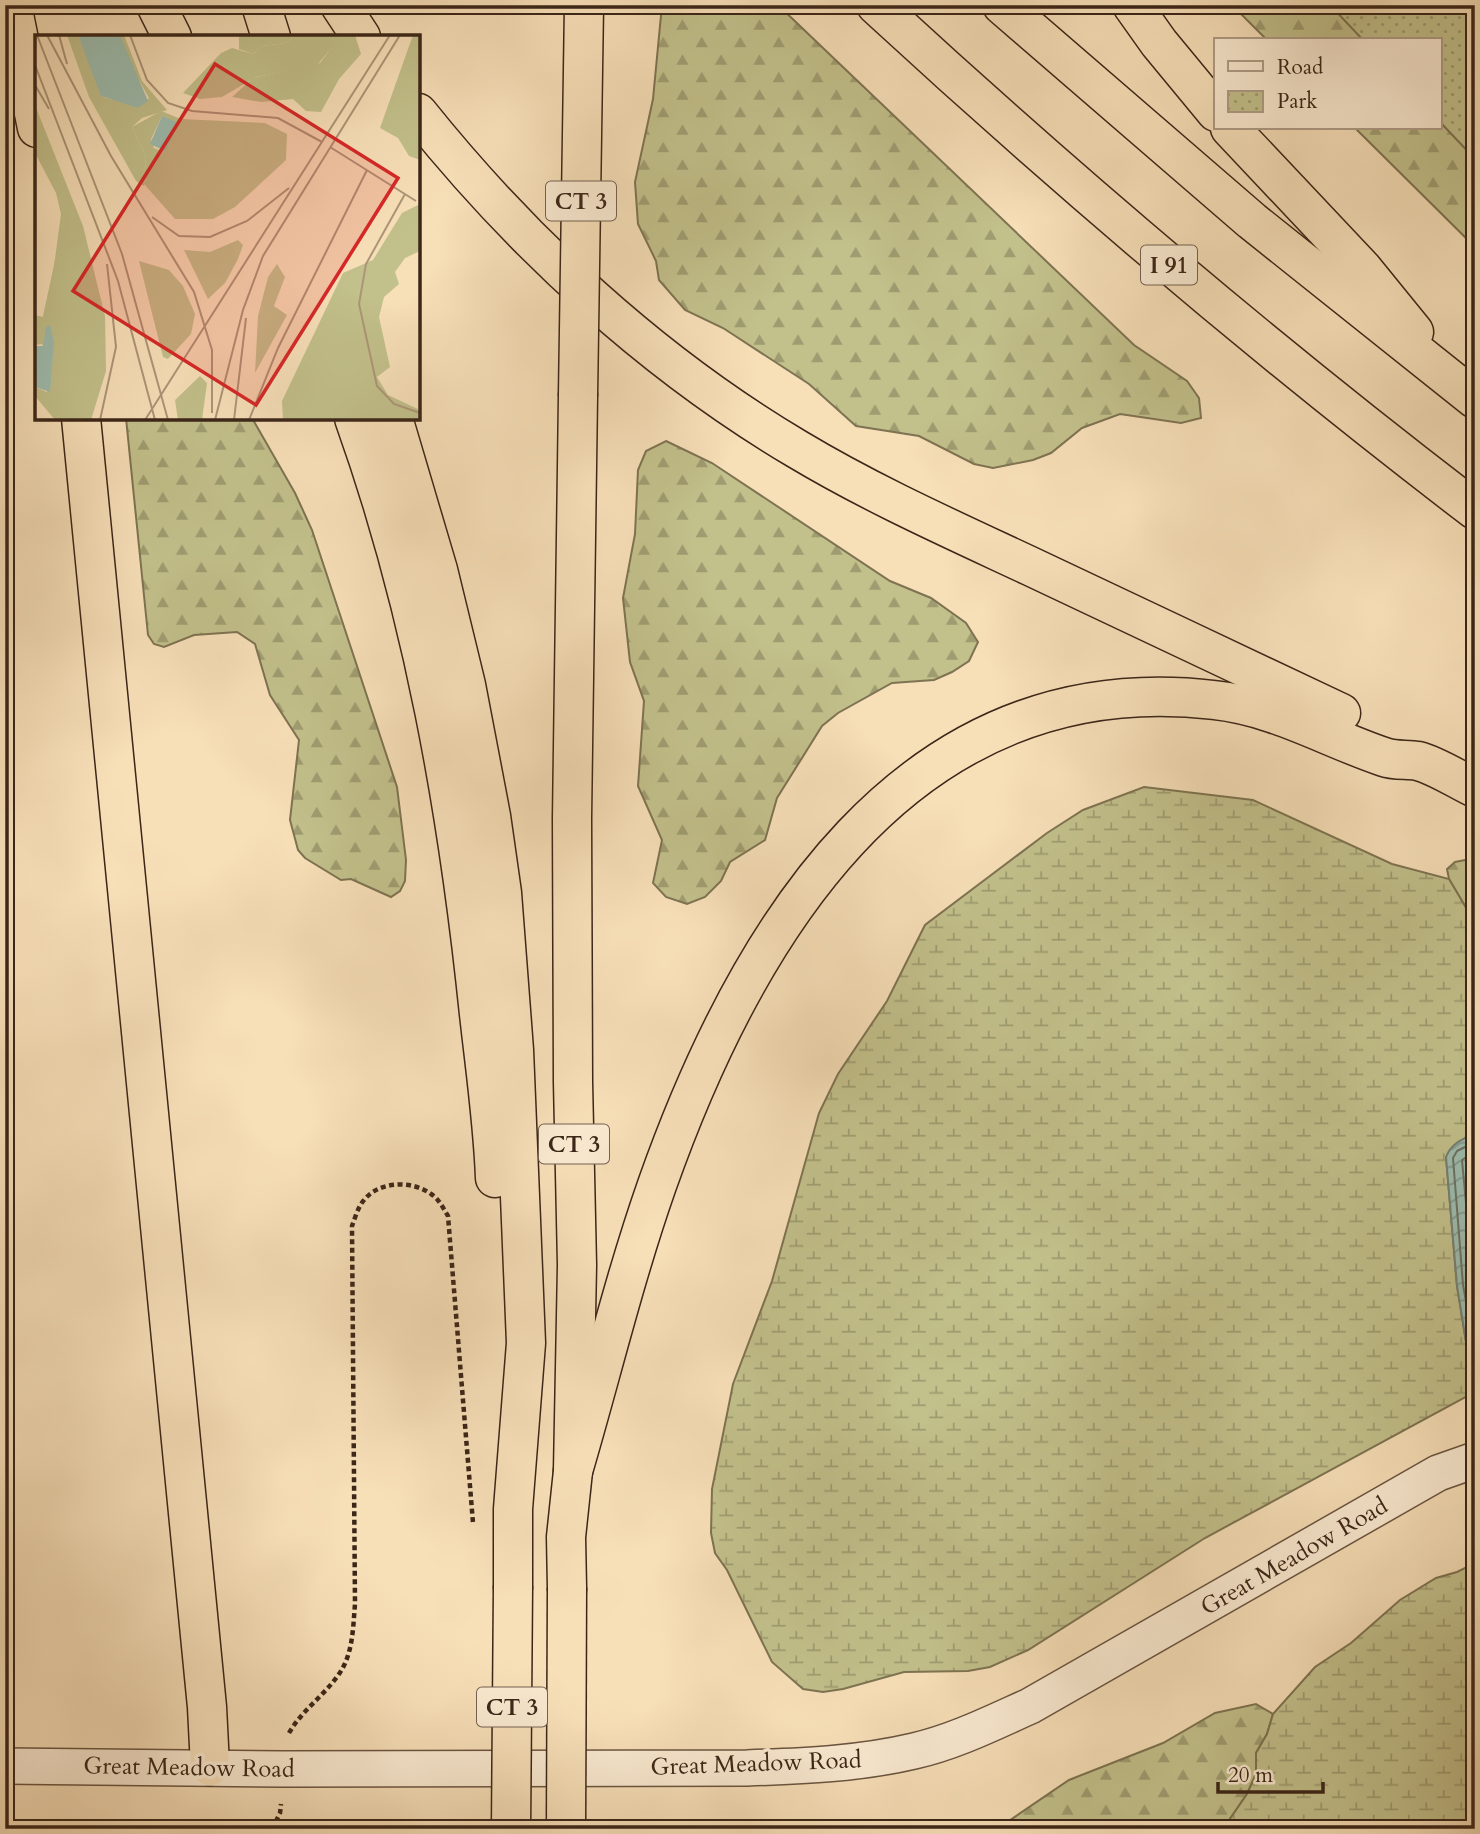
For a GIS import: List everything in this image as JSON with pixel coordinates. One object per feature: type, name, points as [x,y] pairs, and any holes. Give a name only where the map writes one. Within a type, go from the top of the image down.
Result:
[{"type":"highway","points":[[12,5],[35,118]]},
{"type":"highway","points":[[156,5],[171,35]]},
{"type":"highway","points":[[261,5],[270,35]]},
{"type":"highway","points":[[340,5],[361,35]]},
{"type":"highway","name":"CT 3","points":[[566,1829],[566,1537],[573,1471],[577,1265],[573,1082],[572,706],[584,5]]},
{"type":"highway","name":"I 91","points":[[876,5],[1165,261],[1328,396],[1475,510]]},
{"type":"highway","points":[[1002,5],[1252,221],[1460,388]]},
{"type":"highway","points":[[1132,5],[1173,61],[1214,110]]},
{"type":"highway","points":[[420,115],[482,187],[576,282],[652,347],[769,431],[831,469],[885,497],[1382,732],[1403,745],[1419,761],[1475,788]]},
{"type":"highway","points":[[1232,130],[1362,268],[1460,388]]},
{"type":"highway","points":[[81,420],[204,1679],[210,1766]]},
{"type":"highway","points":[[355,420],[390,523],[411,602],[430,687],[461,866],[495,1162],[513,1509]]},
{"type":"highway","name":"CT 3","points":[[394,420],[439,570],[463,671],[491,816],[502,893],[514,1050],[526,1343],[513,1509],[511,1829]]},
{"type":"highway","points":[[573,1471],[653,1198],[682,1120],[718,1037],[743,989],[791,912],[846,842],[896,793],[939,762],[999,729],[1059,707],[1134,696],[1212,700],[1254,707],[1294,719],[1386,758],[1419,761]]},
{"type":"street","name":"Great Meadow Road","points":[[5,1766],[210,1766],[284,1769],[801,1766],[915,1751],[972,1732],[1030,1706],[1408,1490],[1438,1474],[1475,1460]]},
{"type":"path","points":[[284,1769],[284,1742],[299,1716],[339,1675],[352,1640],[355,1604],[352,1226],[364,1199],[379,1189],[395,1184],[409,1185],[429,1192],[439,1200],[448,1216],[474,1535]]},
{"type":"green space","points":[[662,5],[778,5],[1134,345],[1187,381],[1199,398],[1201,418],[1181,423],[1120,414],[1082,428],[1051,453],[1033,460],[993,468],[974,464],[919,436],[856,426],[809,384],[723,328],[685,310],[659,280],[656,261],[638,224],[635,182],[653,99]]},
{"type":"green space","points":[[1232,5],[1475,5],[1475,247],[1357,130],[1442,130],[1442,38],[1265,38]]},
{"type":"green space","points":[[1330,5],[1475,5],[1475,159],[1442,124],[1442,38],[1361,38]]},
{"type":"green space","points":[[126,420],[253,420],[295,493],[312,530],[397,787],[406,860],[405,881],[400,891],[391,897],[351,879],[341,880],[305,858],[298,850],[290,820],[299,740],[270,695],[255,644],[237,632],[194,635],[164,647],[154,644],[148,635]]},
{"type":"green space","points":[[666,441],[712,463],[890,581],[931,598],[966,623],[978,642],[969,661],[952,672],[934,680],[892,683],[838,713],[822,726],[777,798],[765,840],[730,862],[721,881],[705,897],[687,904],[666,897],[653,883],[662,840],[638,786],[644,701],[630,662],[623,598],[635,534],[638,470],[646,451]]},
{"type":"green space","points":[[1144,787],[1253,800],[1392,864],[1449,879],[1475,923],[1475,1135],[1466,1137],[1446,1157],[1457,1286],[1467,1348],[1470,1357],[1475,1360],[1475,1392],[1205,1538],[1028,1650],[990,1667],[968,1671],[904,1672],[823,1692],[803,1689],[772,1662],[727,1570],[715,1553],[711,1533],[712,1489],[733,1384],[772,1281],[819,1113],[838,1074],[887,1001],[925,925],[1047,833],[1083,810]]},
{"type":"green space","points":[[1475,861],[1475,923],[1449,879],[1447,869],[1455,862]]},
{"type":"green space","points":[[1475,1563],[1475,1829],[1223,1829],[1247,1794],[1256,1774],[1256,1753],[1267,1734],[1273,1714],[1315,1667],[1351,1643],[1400,1600],[1436,1578]]},
{"type":"green space","points":[[1256,1704],[1273,1714],[1267,1734],[1256,1753],[1256,1774],[1247,1794],[1223,1829],[997,1829],[1069,1780],[1163,1743],[1215,1713]]},
{"type":"water","points":[[1475,1135],[1475,1360],[1468,1354],[1457,1286],[1446,1157],[1458,1142]]}]
